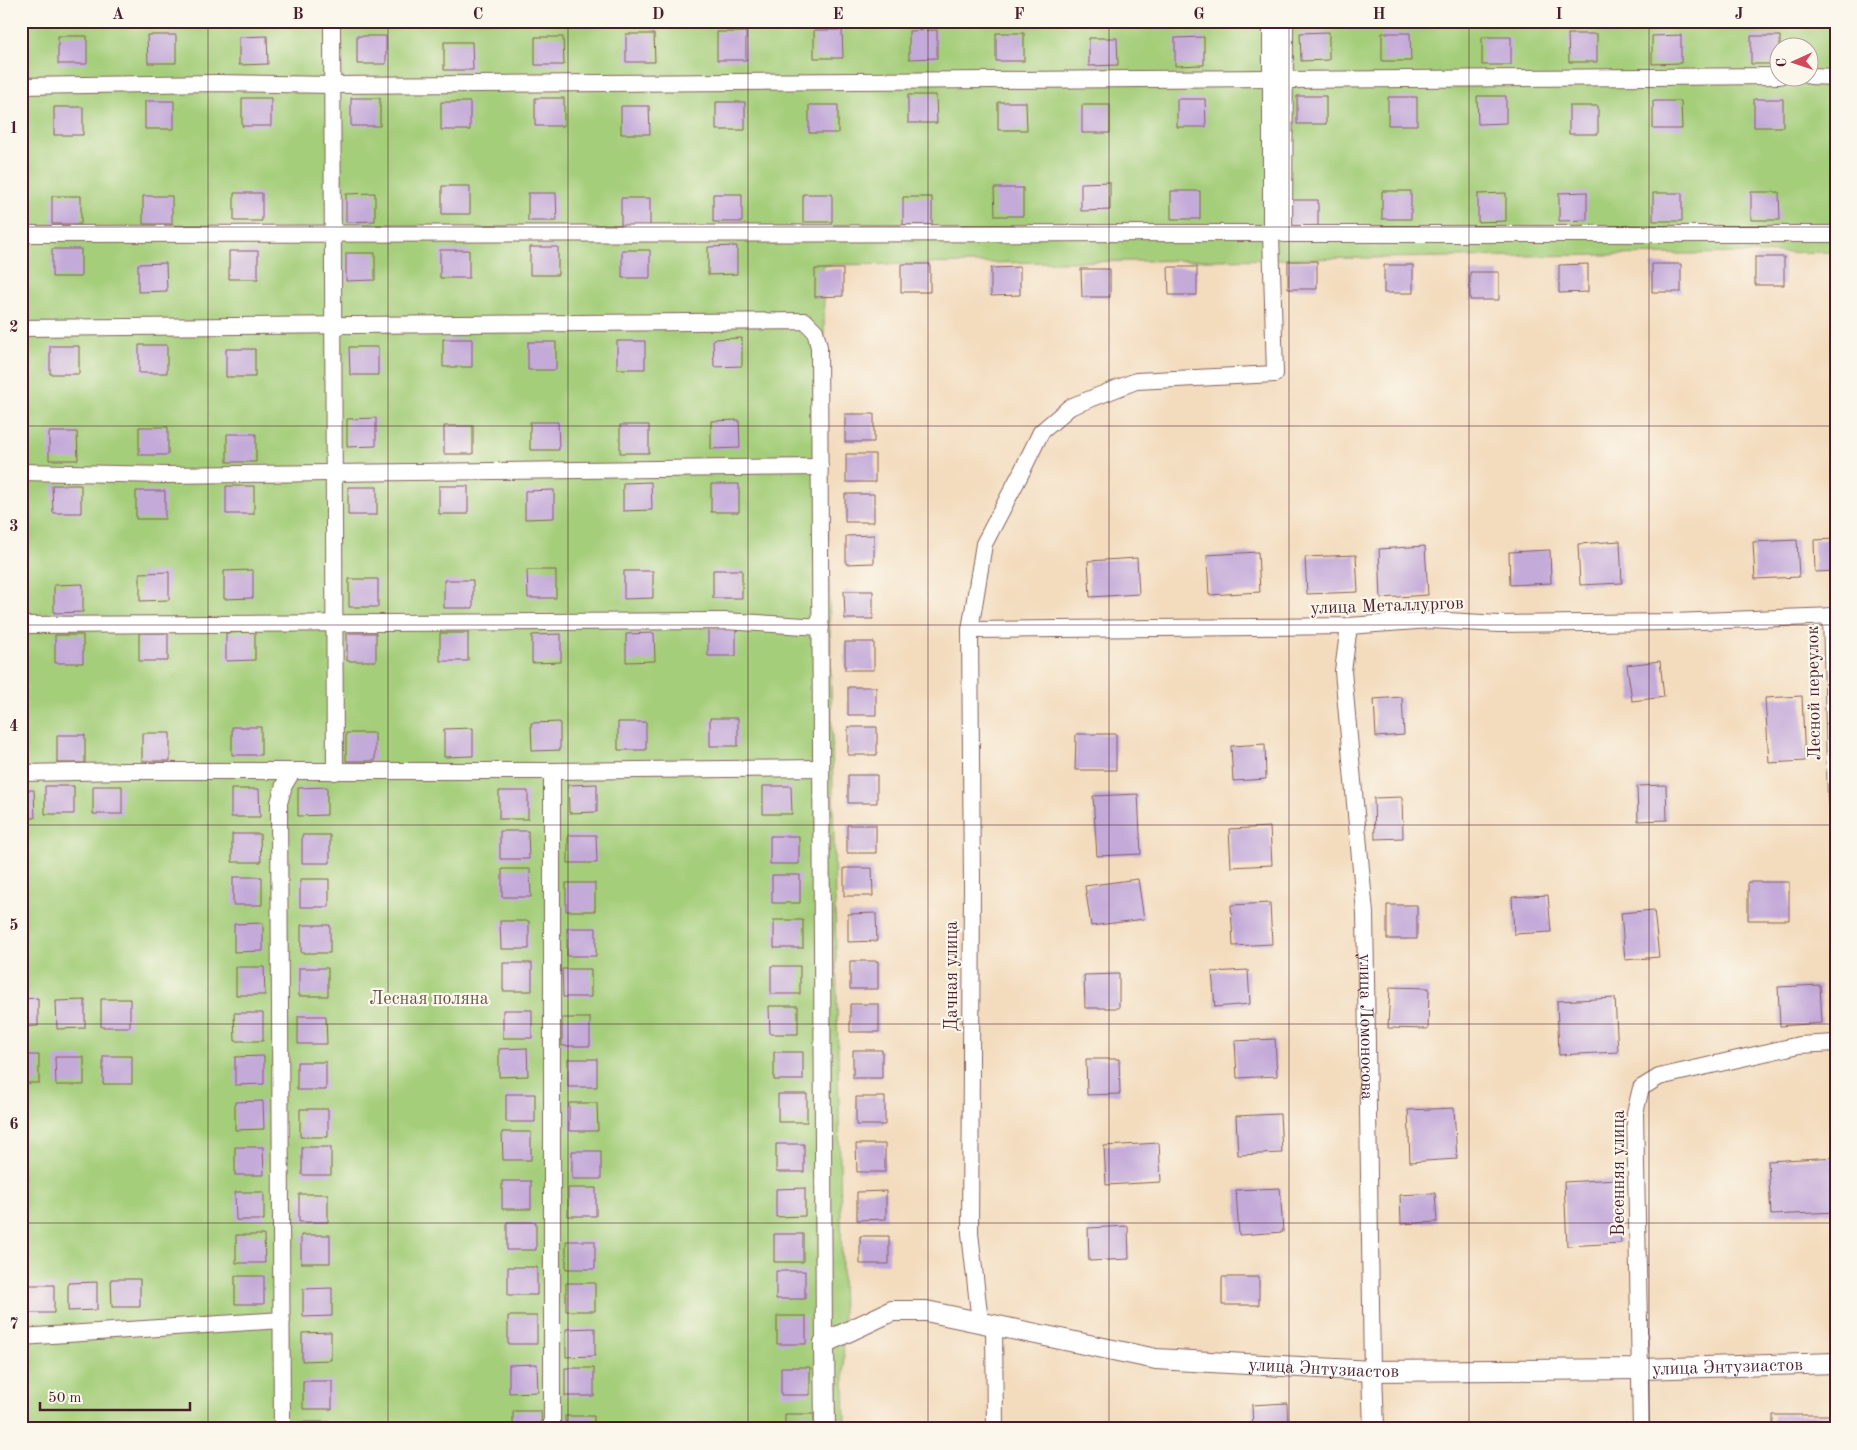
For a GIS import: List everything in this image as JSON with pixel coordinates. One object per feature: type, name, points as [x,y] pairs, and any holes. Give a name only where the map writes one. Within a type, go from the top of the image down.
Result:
[{"type":"street","points":[[332,21],[335,772]]},
{"type":"street","points":[[1271,21],[1278,79],[1284,234],[1836,234]]},
{"type":"street","points":[[21,234],[1271,233],[1278,79],[1285,21]]},
{"type":"street","points":[[21,86],[1770,76]]},
{"type":"street","points":[[1820,76],[1836,77]]},
{"type":"street","name":"Дачная улица","points":[[996,1429],[987,1323],[970,1233],[972,894],[970,630],[984,544],[1040,432],[1070,407],[1136,381],[1275,374],[1271,233]]},
{"type":"street","points":[[21,328],[805,321],[815,331],[819,347],[825,1429]]},
{"type":"street","points":[[21,472],[165,474],[333,473],[820,467]]},
{"type":"street","name":"улица Металлургов","points":[[970,630],[1349,626],[1430,620],[1517,624],[1674,622],[1833,616]]},
{"type":"street","name":"Лесной переулок","points":[[1833,616],[1836,799]]},
{"type":"street","points":[[21,625],[724,621],[821,627]]},
{"type":"street","name":"улица Ломоносова","points":[[1349,626],[1343,671],[1365,913],[1374,1429]]},
{"type":"street","points":[[21,773],[821,768]]},
{"type":"street","points":[[552,771],[552,1429]]},
{"type":"street","points":[[282,1429],[279,803],[284,786],[292,772]]},
{"type":"street","name":"Весенняя улица","points":[[1641,1429],[1635,1113],[1641,1088],[1659,1077],[1799,1045],[1836,1043]]},
{"type":"street","name":"улица Энтузиастов","points":[[824,1343],[892,1310],[926,1311],[1156,1359],[1372,1371],[1641,1369],[1836,1363]]},
{"type":"street","points":[[21,1337],[282,1320]]},
{"type":"green space","name":"Лесная поляна","points":[[21,21],[1836,21],[1836,252],[823,265],[845,1429],[21,1429]]},
{"type":"building","points":[[814,30],[842,30],[843,58],[814,58]]},
{"type":"building","points":[[937,30],[937,58],[909,59],[909,31]]},
{"type":"building","points":[[717,32],[746,32],[746,60],[717,60]]},
{"type":"building","points":[[1329,32],[1329,60],[1301,61],[1300,33]]},
{"type":"building","points":[[996,33],[1024,33],[1024,61],[996,61]]},
{"type":"building","points":[[1382,33],[1410,33],[1411,61],[1382,61]]},
{"type":"building","points":[[626,34],[654,34],[655,62],[626,62]]},
{"type":"building","points":[[1568,34],[1597,34],[1597,62],[1569,62]]},
{"type":"building","points":[[147,35],[176,35],[176,63],[148,63]]},
{"type":"building","points":[[1681,35],[1681,63],[1652,64],[1652,36]]},
{"type":"building","points":[[58,36],[87,36],[87,64],[58,64]]},
{"type":"building","points":[[267,36],[268,64],[239,65],[239,37]]},
{"type":"building","points":[[357,36],[386,36],[386,64],[357,64]]},
{"type":"building","points":[[1751,36],[1780,36],[1780,38],[1770,38],[1770,64],[1751,64]]},
{"type":"building","points":[[535,37],[563,37],[564,65],[535,65]]},
{"type":"building","points":[[1204,37],[1204,65],[1175,66],[1175,38]]},
{"type":"building","points":[[1482,37],[1511,37],[1511,65],[1482,65]]},
{"type":"building","points":[[1089,38],[1117,38],[1118,65],[1089,66]]},
{"type":"building","points":[[444,42],[472,42],[473,70],[444,70]]},
{"type":"building","points":[[908,95],[936,95],[937,123],[908,123]]},
{"type":"building","points":[[1297,96],[1326,96],[1326,124],[1297,124]]},
{"type":"building","points":[[1477,96],[1506,96],[1506,123],[1478,124]]},
{"type":"building","points":[[1388,97],[1417,97],[1417,125],[1388,125]]},
{"type":"building","points":[[242,98],[271,98],[271,126],[242,126]]},
{"type":"building","points":[[351,98],[380,98],[380,126],[351,126]]},
{"type":"building","points":[[535,98],[564,98],[564,126],[535,126]]},
{"type":"building","points":[[1177,99],[1205,99],[1206,127],[1177,127]]},
{"type":"building","points":[[1754,99],[1783,99],[1783,127],[1754,127]]},
{"type":"building","points":[[145,101],[174,101],[174,129],[145,129]]},
{"type":"building","points":[[1653,101],[1681,101],[1682,129],[1653,129]]},
{"type":"building","points":[[441,102],[470,102],[470,130],[441,130]]},
{"type":"building","points":[[716,102],[745,102],[745,130],[716,130]]},
{"type":"building","points":[[998,102],[1026,102],[1027,130],[998,130]]},
{"type":"building","points":[[809,105],[838,105],[838,133],[809,133]]},
{"type":"building","points":[[1082,105],[1110,105],[1110,133],[1082,133]]},
{"type":"building","points":[[621,106],[649,106],[650,134],[621,134]]},
{"type":"building","points":[[1569,106],[1598,106],[1598,134],[1569,134]]},
{"type":"building","points":[[54,107],[83,107],[83,135],[54,135]]},
{"type":"building","points":[[1110,182],[1110,210],[1081,211],[1081,183]]},
{"type":"building","points":[[442,186],[470,186],[470,214],[442,214]]},
{"type":"building","points":[[994,188],[1023,188],[1023,216],[995,216]]},
{"type":"building","points":[[1171,191],[1200,191],[1200,219],[1171,219]]},
{"type":"building","points":[[1382,191],[1411,191],[1411,219],[1382,219]]},
{"type":"building","points":[[1587,192],[1587,220],[1559,221],[1559,193]]},
{"type":"building","points":[[1751,192],[1779,192],[1780,220],[1751,220]]},
{"type":"building","points":[[234,193],[262,193],[262,221],[234,221]]},
{"type":"building","points":[[375,193],[375,221],[346,222],[346,194]]},
{"type":"building","points":[[528,193],[556,193],[557,221],[528,221]]},
{"type":"building","points":[[1506,193],[1506,221],[1478,222],[1478,194]]},
{"type":"building","points":[[1653,193],[1682,193],[1682,221],[1653,221]]},
{"type":"building","points":[[713,194],[742,194],[742,222],[713,222]]},
{"type":"building","points":[[803,194],[832,194],[832,222],[803,222]]},
{"type":"building","points":[[52,196],[81,196],[81,224],[52,224]]},
{"type":"building","points":[[143,196],[172,196],[172,224],[143,224]]},
{"type":"building","points":[[903,197],[932,197],[932,225],[903,225]]},
{"type":"building","points":[[621,198],[650,198],[650,226],[621,226]]},
{"type":"building","points":[[1289,200],[1318,200],[1318,228],[1289,228]]},
{"type":"building","points":[[737,246],[737,274],[708,275],[708,247]]},
{"type":"building","points":[[530,247],[558,247],[558,275],[530,275]]},
{"type":"building","points":[[52,249],[81,249],[81,277],[52,277]]},
{"type":"building","points":[[440,250],[469,250],[469,278],[440,278]]},
{"type":"building","points":[[622,250],[650,250],[650,278],[622,278]]},
{"type":"building","points":[[229,251],[258,251],[258,279],[229,279]]},
{"type":"building","points":[[346,253],[375,253],[375,280],[346,281]]},
{"type":"building","points":[[1755,257],[1784,257],[1784,285],[1755,285]]},
{"type":"building","points":[[1288,261],[1317,261],[1317,289],[1288,289]]},
{"type":"building","points":[[166,263],[167,291],[138,292],[138,264]]},
{"type":"building","points":[[901,264],[930,264],[930,292],[901,292]]},
{"type":"building","points":[[1588,264],[1588,292],[1559,293],[1559,265]]},
{"type":"building","points":[[1652,264],[1681,264],[1681,292],[1652,292]]},
{"type":"building","points":[[1384,265],[1413,265],[1413,293],[1384,293]]},
{"type":"building","points":[[1020,267],[1020,295],[991,296],[991,268]]},
{"type":"building","points":[[1168,267],[1197,267],[1197,295],[1169,295]]},
{"type":"building","points":[[815,269],[843,269],[843,296],[815,297]]},
{"type":"building","points":[[1081,269],[1110,269],[1110,297],[1082,297]]},
{"type":"building","points":[[1470,272],[1499,272],[1499,300],[1470,300]]},
{"type":"building","points":[[742,338],[742,366],[714,367],[713,339]]},
{"type":"building","points":[[443,339],[472,339],[472,367],[443,367]]},
{"type":"building","points":[[617,341],[645,341],[645,369],[617,369]]},
{"type":"building","points":[[528,342],[556,342],[556,370],[528,370]]},
{"type":"building","points":[[139,345],[167,345],[167,373],[139,373]]},
{"type":"building","points":[[50,346],[79,346],[79,374],[50,374]]},
{"type":"building","points":[[349,347],[378,347],[378,375],[350,375]]},
{"type":"building","points":[[226,349],[255,349],[255,377],[226,377]]},
{"type":"building","points":[[845,414],[874,414],[874,442],[845,442]]},
{"type":"building","points":[[376,418],[376,446],[347,447],[347,419]]},
{"type":"building","points":[[739,420],[740,448],[711,449],[711,421]]},
{"type":"building","points":[[530,422],[558,422],[559,450],[530,450]]},
{"type":"building","points":[[620,425],[649,425],[649,453],[620,453]]},
{"type":"building","points":[[444,426],[473,426],[473,454],[444,454]]},
{"type":"building","points":[[139,427],[168,427],[168,455],[139,455]]},
{"type":"building","points":[[49,432],[77,432],[78,460],[49,460]]},
{"type":"building","points":[[227,434],[256,434],[256,462],[227,462]]},
{"type":"building","points":[[846,454],[875,454],[875,482],[846,482]]},
{"type":"building","points":[[651,482],[652,510],[623,511],[623,483]]},
{"type":"building","points":[[711,484],[739,484],[739,512],[711,512]]},
{"type":"building","points":[[52,485],[81,485],[81,513],[53,513]]},
{"type":"building","points":[[226,486],[254,486],[254,514],[226,514]]},
{"type":"building","points":[[439,486],[468,486],[468,514],[439,514]]},
{"type":"building","points":[[348,487],[377,487],[377,515],[348,515]]},
{"type":"building","points":[[554,490],[554,518],[525,519],[525,491]]},
{"type":"building","points":[[136,491],[165,491],[165,519],[136,519]]},
{"type":"building","points":[[845,494],[874,494],[874,522],[845,522]]},
{"type":"building","points":[[874,535],[874,563],[846,564],[846,536]]},
{"type":"building","points":[[1836,539],[1836,571],[1815,572],[1814,540]]},
{"type":"building","points":[[1797,540],[1799,577],[1755,579],[1753,542]]},
{"type":"building","points":[[1620,541],[1622,583],[1580,585],[1578,544]]},
{"type":"building","points":[[1425,546],[1428,595],[1381,598],[1379,549]]},
{"type":"building","points":[[1550,550],[1551,583],[1510,585],[1509,552]]},
{"type":"building","points":[[1258,552],[1260,592],[1209,595],[1207,555]]},
{"type":"building","points":[[1356,555],[1358,592],[1307,594],[1305,557]]},
{"type":"building","points":[[1137,558],[1139,594],[1090,597],[1088,561]]},
{"type":"building","points":[[253,570],[253,598],[224,599],[224,571]]},
{"type":"building","points":[[527,570],[556,570],[556,598],[528,598]]},
{"type":"building","points":[[713,570],[742,570],[742,598],[713,598]]},
{"type":"building","points":[[624,571],[653,571],[653,598],[624,599]]},
{"type":"building","points":[[169,572],[169,600],[140,601],[140,573]]},
{"type":"building","points":[[349,579],[378,579],[378,607],[349,607]]},
{"type":"building","points":[[444,580],[473,580],[473,608],[444,608]]},
{"type":"building","points":[[83,584],[83,612],[54,613],[54,585]]},
{"type":"building","points":[[844,591],[873,591],[873,619],[845,619]]},
{"type":"building","points":[[708,628],[736,628],[736,656],[708,656]]},
{"type":"building","points":[[255,632],[255,660],[226,661],[226,633]]},
{"type":"building","points":[[139,633],[168,633],[168,661],[139,661]]},
{"type":"building","points":[[347,633],[376,633],[376,661],[347,661]]},
{"type":"building","points":[[440,633],[468,633],[468,661],[440,661]]},
{"type":"building","points":[[654,633],[655,661],[626,662],[626,634]]},
{"type":"building","points":[[561,634],[561,662],[532,663],[532,635]]},
{"type":"building","points":[[55,635],[83,635],[83,663],[55,663]]},
{"type":"building","points":[[845,642],[874,642],[874,670],[845,670]]},
{"type":"building","points":[[1660,661],[1664,697],[1632,701],[1627,665]]},
{"type":"building","points":[[848,687],[876,687],[876,715],[848,715]]},
{"type":"building","points":[[1802,696],[1805,761],[1769,763],[1765,698]]},
{"type":"building","points":[[1402,697],[1404,735],[1376,737],[1374,699]]},
{"type":"building","points":[[710,718],[738,718],[738,746],[710,746]]},
{"type":"building","points":[[560,722],[560,750],[532,751],[531,723]]},
{"type":"building","points":[[618,722],[646,722],[646,750],[618,750]]},
{"type":"building","points":[[232,727],[261,727],[261,755],[232,755]]},
{"type":"building","points":[[848,727],[877,727],[877,755],[848,755]]},
{"type":"building","points":[[473,728],[473,756],[444,757],[444,729]]},
{"type":"building","points":[[142,733],[170,733],[170,761],[142,761]]},
{"type":"building","points":[[346,733],[375,733],[375,761],[346,761]]},
{"type":"building","points":[[1076,734],[1116,734],[1116,770],[1075,770]]},
{"type":"building","points":[[57,735],[85,735],[85,763],[57,763]]},
{"type":"building","points":[[1265,744],[1266,779],[1233,781],[1231,746]]},
{"type":"building","points":[[848,775],[877,775],[877,803],[848,803]]},
{"type":"building","points":[[597,784],[597,812],[569,813],[568,785]]},
{"type":"building","points":[[1666,785],[1667,820],[1638,821],[1637,786]]},
{"type":"building","points":[[45,786],[74,786],[74,814],[45,814]]},
{"type":"building","points":[[93,786],[122,786],[122,814],[93,814]]},
{"type":"building","points":[[763,786],[791,786],[792,814],[763,814]]},
{"type":"building","points":[[327,787],[327,815],[298,816],[298,788]]},
{"type":"building","points":[[231,789],[259,789],[260,817],[231,817]]},
{"type":"building","points":[[21,790],[34,790],[35,818],[21,818]]},
{"type":"building","points":[[499,791],[528,791],[528,819],[499,819]]},
{"type":"building","points":[[1138,794],[1141,854],[1097,856],[1093,796]]},
{"type":"building","points":[[1402,797],[1403,838],[1375,839],[1374,798]]},
{"type":"building","points":[[847,825],[876,825],[876,853],[847,853]]},
{"type":"building","points":[[1270,827],[1272,865],[1231,867],[1229,829]]},
{"type":"building","points":[[500,831],[528,831],[529,859],[500,859]]},
{"type":"building","points":[[232,834],[260,834],[261,862],[232,862]]},
{"type":"building","points":[[302,835],[330,835],[330,863],[302,863]]},
{"type":"building","points":[[568,835],[596,835],[597,863],[568,863]]},
{"type":"building","points":[[770,836],[799,836],[799,864],[770,864]]},
{"type":"building","points":[[844,868],[872,868],[873,896],[844,896]]},
{"type":"building","points":[[502,869],[530,869],[531,897],[502,897]]},
{"type":"building","points":[[772,875],[800,875],[800,903],[772,903]]},
{"type":"building","points":[[233,877],[262,877],[262,905],[233,905]]},
{"type":"building","points":[[300,879],[329,879],[329,907],[300,907]]},
{"type":"building","points":[[1138,879],[1144,919],[1091,926],[1085,886]]},
{"type":"building","points":[[1748,882],[1789,882],[1789,920],[1748,920]]},
{"type":"building","points":[[566,883],[595,883],[595,911],[566,911]]},
{"type":"building","points":[[1548,895],[1551,932],[1514,934],[1512,897]]},
{"type":"building","points":[[1270,903],[1272,944],[1233,946],[1231,905]]},
{"type":"building","points":[[1387,905],[1417,905],[1417,939],[1387,939]]},
{"type":"building","points":[[1654,910],[1659,957],[1625,960],[1621,913]]},
{"type":"building","points":[[876,913],[877,941],[848,942],[848,914]]},
{"type":"building","points":[[774,920],[803,920],[803,948],[774,948]]},
{"type":"building","points":[[500,921],[529,921],[529,949],[501,949]]},
{"type":"building","points":[[263,923],[263,951],[234,952],[234,924]]},
{"type":"building","points":[[301,925],[330,925],[330,953],[301,953]]},
{"type":"building","points":[[567,928],[596,928],[596,956],[567,956]]},
{"type":"building","points":[[850,961],[878,961],[878,989],[850,989]]},
{"type":"building","points":[[503,963],[532,963],[532,991],[503,991]]},
{"type":"building","points":[[771,966],[800,966],[800,994],[771,994]]},
{"type":"building","points":[[236,967],[264,967],[265,995],[236,995]]},
{"type":"building","points":[[299,968],[328,968],[328,996],[299,996]]},
{"type":"building","points":[[562,969],[591,969],[591,997],[563,997]]},
{"type":"building","points":[[1248,970],[1250,1004],[1215,1007],[1212,972]]},
{"type":"building","points":[[1119,974],[1119,1008],[1085,1008],[1084,975]]},
{"type":"building","points":[[1820,985],[1822,1023],[1780,1026],[1778,987]]},
{"type":"building","points":[[1390,987],[1429,988],[1428,1029],[1388,1028]]},
{"type":"building","points":[[38,998],[38,1026],[21,1027],[21,999]]},
{"type":"building","points":[[1615,998],[1618,1052],[1559,1055],[1557,1001]]},
{"type":"building","points":[[101,999],[130,999],[130,1027],[101,1027]]},
{"type":"building","points":[[85,1000],[85,1028],[57,1029],[56,1001]]},
{"type":"building","points":[[850,1004],[879,1004],[879,1032],[850,1032]]},
{"type":"building","points":[[769,1006],[798,1006],[798,1034],[770,1034]]},
{"type":"building","points":[[503,1010],[532,1010],[532,1038],[503,1038]]},
{"type":"building","points":[[234,1013],[263,1013],[263,1041],[235,1041]]},
{"type":"building","points":[[298,1016],[326,1016],[327,1044],[298,1044]]},
{"type":"building","points":[[562,1018],[590,1018],[590,1046],[562,1046]]},
{"type":"building","points":[[1275,1039],[1277,1076],[1237,1078],[1235,1041]]},
{"type":"building","points":[[527,1048],[528,1076],[499,1077],[499,1049]]},
{"type":"building","points":[[853,1050],[882,1050],[882,1078],[853,1078]]},
{"type":"building","points":[[774,1052],[803,1052],[803,1080],[774,1080]]},
{"type":"building","points":[[21,1055],[39,1055],[39,1083],[21,1083]]},
{"type":"building","points":[[103,1056],[132,1056],[132,1084],[103,1084]]},
{"type":"building","points":[[264,1056],[264,1084],[235,1085],[235,1057]]},
{"type":"building","points":[[55,1057],[84,1057],[84,1085],[56,1085]]},
{"type":"building","points":[[568,1059],[597,1059],[597,1087],[568,1087]]},
{"type":"building","points":[[1086,1059],[1119,1059],[1120,1094],[1087,1095]]},
{"type":"building","points":[[297,1062],[326,1062],[326,1090],[297,1090]]},
{"type":"building","points":[[506,1094],[535,1094],[535,1122],[506,1122]]},
{"type":"building","points":[[778,1094],[807,1094],[807,1122],[778,1122]]},
{"type":"building","points":[[856,1097],[885,1097],[885,1125],[856,1125]]},
{"type":"building","points":[[263,1101],[264,1129],[235,1130],[235,1102]]},
{"type":"building","points":[[569,1103],[597,1103],[598,1131],[569,1131]]},
{"type":"building","points":[[1454,1108],[1457,1159],[1410,1162],[1408,1110]]},
{"type":"building","points":[[300,1109],[328,1109],[328,1137],[300,1137]]},
{"type":"building","points":[[1280,1114],[1282,1153],[1238,1155],[1236,1116]]},
{"type":"building","points":[[502,1132],[531,1132],[531,1160],[503,1160]]},
{"type":"building","points":[[1159,1143],[1161,1182],[1106,1185],[1104,1146]]},
{"type":"building","points":[[776,1144],[804,1144],[804,1172],[776,1172]]},
{"type":"building","points":[[856,1144],[885,1144],[885,1172],[857,1172]]},
{"type":"building","points":[[235,1147],[263,1147],[264,1175],[235,1175]]},
{"type":"building","points":[[302,1147],[331,1147],[331,1175],[302,1175]]},
{"type":"building","points":[[572,1151],[601,1151],[601,1179],[572,1179]]},
{"type":"building","points":[[1836,1157],[1836,1212],[1771,1215],[1768,1161]]},
{"type":"building","points":[[1617,1179],[1621,1243],[1567,1246],[1564,1182]]},
{"type":"building","points":[[502,1181],[531,1181],[531,1209],[502,1209]]},
{"type":"building","points":[[568,1188],[596,1188],[596,1216],[568,1216]]},
{"type":"building","points":[[805,1188],[805,1216],[776,1217],[776,1189]]},
{"type":"building","points":[[1280,1188],[1283,1232],[1239,1235],[1236,1190]]},
{"type":"building","points":[[886,1191],[886,1219],[857,1220],[857,1192]]},
{"type":"building","points":[[235,1192],[264,1192],[264,1220],[236,1220]]},
{"type":"building","points":[[1435,1193],[1437,1222],[1401,1224],[1400,1195]]},
{"type":"building","points":[[299,1194],[328,1194],[328,1222],[299,1222]]},
{"type":"building","points":[[507,1222],[536,1222],[536,1250],[507,1250]]},
{"type":"building","points":[[1128,1226],[1129,1259],[1089,1261],[1088,1228]]},
{"type":"building","points":[[774,1234],[803,1234],[803,1262],[774,1262]]},
{"type":"building","points":[[236,1235],[264,1235],[265,1263],[236,1263]]},
{"type":"building","points":[[301,1235],[330,1235],[330,1263],[301,1263]]},
{"type":"building","points":[[860,1236],[889,1236],[889,1264],[860,1264]]},
{"type":"building","points":[[566,1241],[595,1241],[595,1269],[566,1269]]},
{"type":"building","points":[[508,1267],[537,1267],[537,1295],[508,1295]]},
{"type":"building","points":[[776,1271],[805,1271],[805,1299],[776,1299]]},
{"type":"building","points":[[235,1276],[264,1276],[264,1304],[235,1304]]},
{"type":"building","points":[[1222,1277],[1259,1277],[1259,1305],[1222,1305]]},
{"type":"building","points":[[111,1279],[140,1279],[140,1307],[112,1307]]},
{"type":"building","points":[[97,1282],[97,1310],[68,1311],[68,1283]]},
{"type":"building","points":[[566,1283],[595,1283],[595,1311],[566,1311]]},
{"type":"building","points":[[25,1285],[54,1285],[54,1313],[25,1313]]},
{"type":"building","points":[[332,1288],[332,1316],[303,1317],[303,1289]]},
{"type":"building","points":[[508,1316],[537,1316],[537,1344],[508,1344]]},
{"type":"building","points":[[777,1316],[806,1316],[806,1344],[777,1344]]},
{"type":"building","points":[[595,1328],[595,1356],[566,1357],[566,1329]]},
{"type":"building","points":[[331,1332],[331,1360],[302,1361],[302,1333]]},
{"type":"building","points":[[537,1364],[538,1392],[509,1393],[509,1365]]},
{"type":"building","points":[[781,1367],[810,1367],[810,1395],[781,1395]]},
{"type":"building","points":[[565,1368],[594,1368],[594,1396],[565,1396]]},
{"type":"building","points":[[303,1381],[332,1381],[332,1409],[303,1409]]},
{"type":"building","points":[[1287,1403],[1288,1429],[1253,1429],[1252,1405]]},
{"type":"building","points":[[513,1411],[541,1411],[542,1429],[513,1429]]},
{"type":"building","points":[[785,1414],[814,1414],[814,1429],[785,1429]]},
{"type":"building","points":[[1773,1415],[1835,1415],[1835,1429],[1773,1429]]},
{"type":"building","points":[[565,1416],[594,1416],[594,1429],[566,1429]]},
{"type":"building","points":[[300,1422],[329,1422],[329,1429],[300,1429]]},
{"type":"building","points":[[1126,1423],[1127,1429],[1085,1429],[1085,1425]]}]
